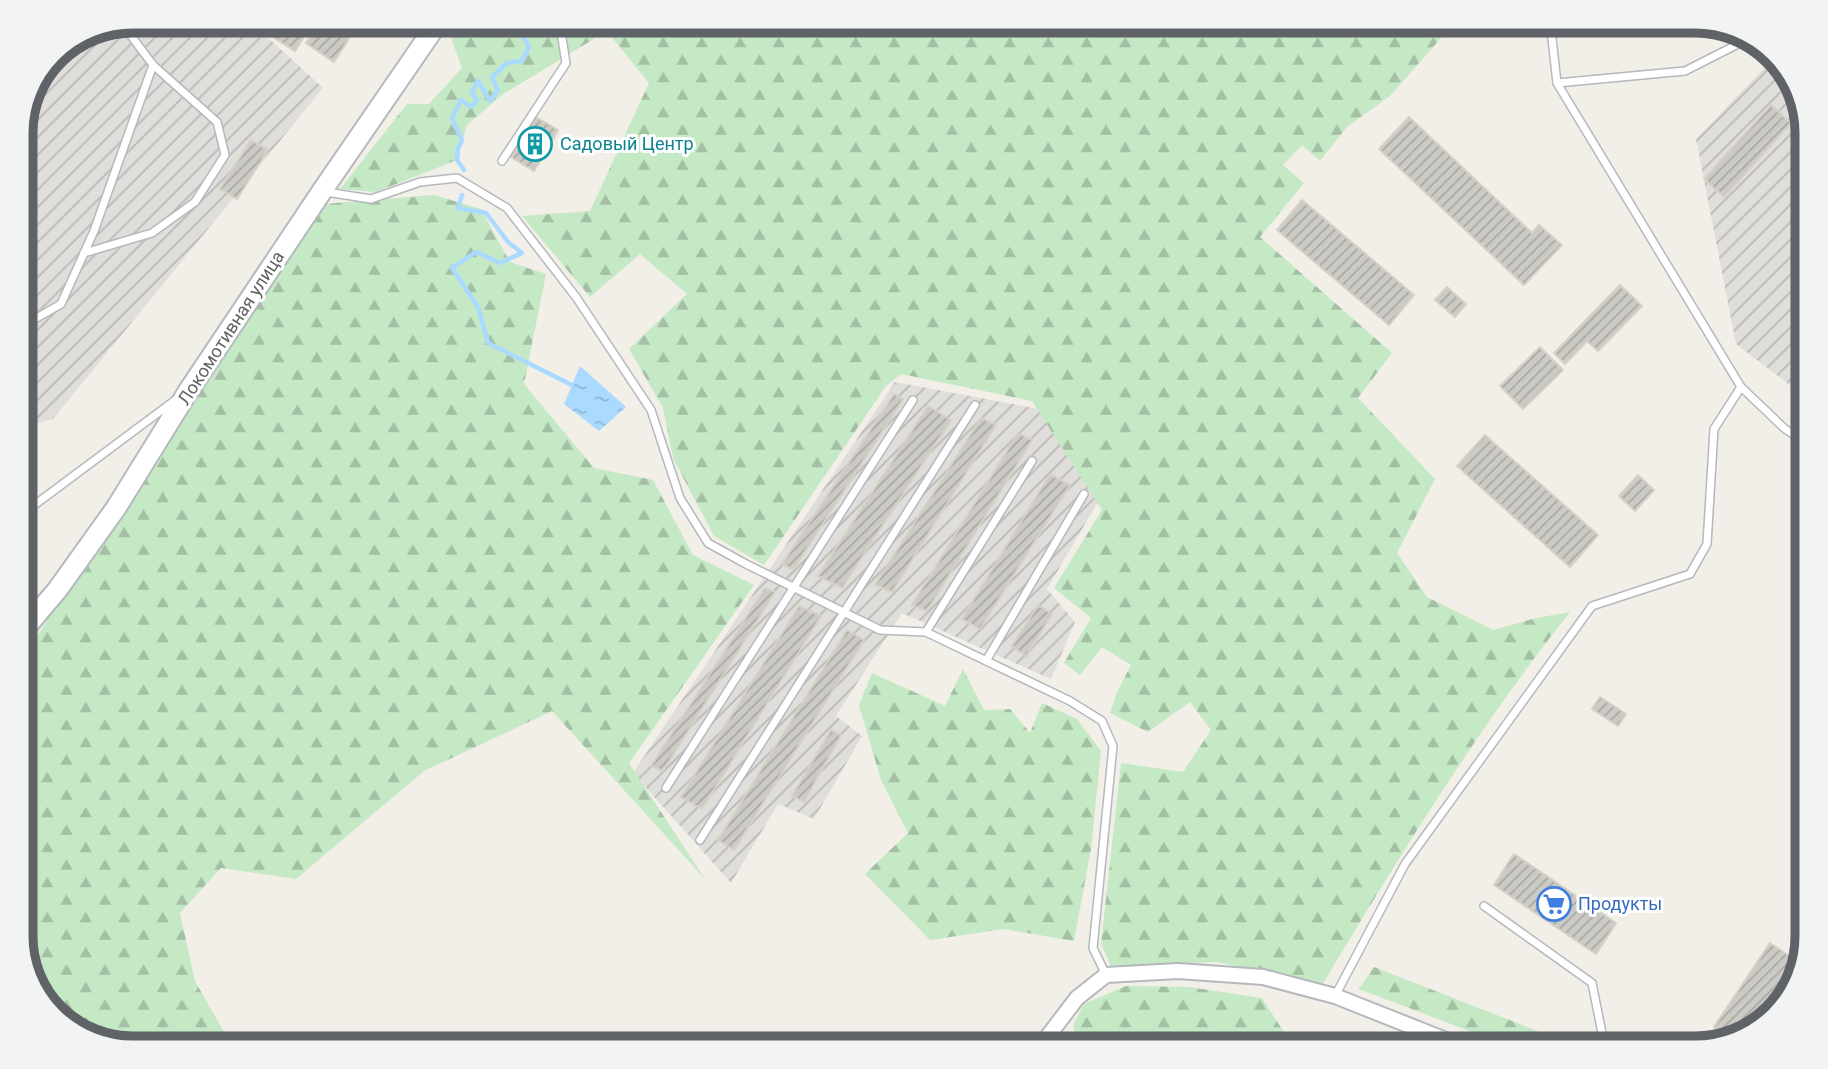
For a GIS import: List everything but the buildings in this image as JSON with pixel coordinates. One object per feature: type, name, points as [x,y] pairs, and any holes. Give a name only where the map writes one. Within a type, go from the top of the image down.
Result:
[{"type":"street","name":"Локомотивная улица","points":[[33,619],[58,589],[116,508],[189,390],[321,191],[431,33]]},
{"type":"street","points":[[1048,1036],[1077,998],[1107,975],[1178,971],[1263,977],[1335,996],[1436,1036]]},
{"type":"lane","points":[[84,253],[152,233],[195,202],[225,155],[217,122],[153,65],[129,33]]},
{"type":"lane","points":[[502,161],[566,63],[560,33]]},
{"type":"lane","points":[[1551,33],[1557,83],[1741,387],[1795,436]]},
{"type":"lane","points":[[1557,83],[1685,71],[1739,44]]},
{"type":"lane","points":[[33,320],[61,304],[94,231],[153,65]]},
{"type":"lane","points":[[321,191],[371,199],[420,181],[457,178],[507,208],[576,297],[651,410],[680,498],[708,543],[880,629],[926,632],[1070,701],[1102,721],[1113,746],[1093,948],[1107,975]]},
{"type":"lane","points":[[1335,996],[1405,863],[1592,606],[1690,574],[1707,544],[1714,429],[1741,387]]},
{"type":"lane","points":[[33,506],[189,390]]},
{"type":"lane","points":[[666,788],[913,400]]},
{"type":"lane","points":[[700,840],[975,405]]},
{"type":"lane","points":[[926,632],[1032,461]]},
{"type":"lane","points":[[986,661],[1084,494]]},
{"type":"lane","points":[[1484,906],[1592,983],[1603,1036]]},
{"type":"shaded area","points":[[263,33],[323,88],[53,419],[33,425],[33,127],[44,89],[67,58],[83,47],[120,34]]},
{"type":"shaded area","points":[[1767,65],[1774,72],[1789,101],[1795,127],[1795,389],[1736,344],[1696,139]]},
{"type":"shaded area","points":[[895,382],[1044,410],[1102,495],[1047,589],[1075,622],[1051,679],[902,613],[836,716],[862,736],[814,819],[778,804],[731,883],[633,773]]},
{"type":"green space","points":[[449,33],[604,33],[502,95],[467,125],[457,160],[376,192],[340,189],[407,104],[429,104],[462,68]]},
{"type":"green space","points":[[609,33],[1445,33],[1390,96],[1347,127],[1320,161],[1302,145],[1283,165],[1304,183],[1260,237],[1392,353],[1358,398],[1435,479],[1397,553],[1427,597],[1493,630],[1570,612],[1471,748],[1322,985],[1217,962],[1111,966],[1101,944],[1121,763],[1183,772],[1211,730],[1190,702],[1148,732],[1110,713],[1131,665],[1102,647],[1080,675],[1064,663],[1091,618],[1054,588],[1102,510],[1032,401],[901,374],[886,386],[764,565],[714,536],[673,458],[663,408],[629,349],[687,294],[640,254],[590,297],[522,216],[590,211],[649,83]]},
{"type":"green space","points":[[434,195],[481,209],[510,262],[546,274],[524,384],[594,468],[653,480],[693,555],[754,585],[629,763],[705,879],[552,711],[424,771],[296,879],[221,868],[180,913],[195,981],[226,1036],[134,1036],[108,1032],[72,1015],[54,997],[41,974],[33,942],[33,641],[189,390],[324,204]]},
{"type":"green space","points":[[963,669],[984,710],[1010,709],[1030,733],[1042,703],[1077,719],[1101,751],[1091,849],[1074,941],[1004,929],[930,940],[865,874],[908,833],[881,780],[859,705],[872,673],[945,706]]},
{"type":"green space","points":[[1374,967],[1550,1036],[1482,1036],[1359,989]]},
{"type":"green space","points":[[1126,986],[1189,987],[1262,998],[1286,1036],[1076,1036],[1073,1025],[1084,1004]]},
{"type":"water","points":[[580,366],[626,407],[599,431],[564,404]]},
{"type":"waterway","points":[[464,170],[457,160],[462,140],[452,118],[461,100],[471,107],[477,101],[472,92],[478,81],[490,101],[498,90],[492,77],[507,63],[522,61],[529,47],[524,33]]},
{"type":"waterway","points":[[462,195],[458,208],[486,213],[508,242],[522,253],[500,263],[476,252],[452,268],[478,307],[488,343],[572,385]]},
{"type":"place","name":"Садовый Центр","points":[[535,144]]},
{"type":"place","name":"Продукты","points":[[1554,904]]}]
